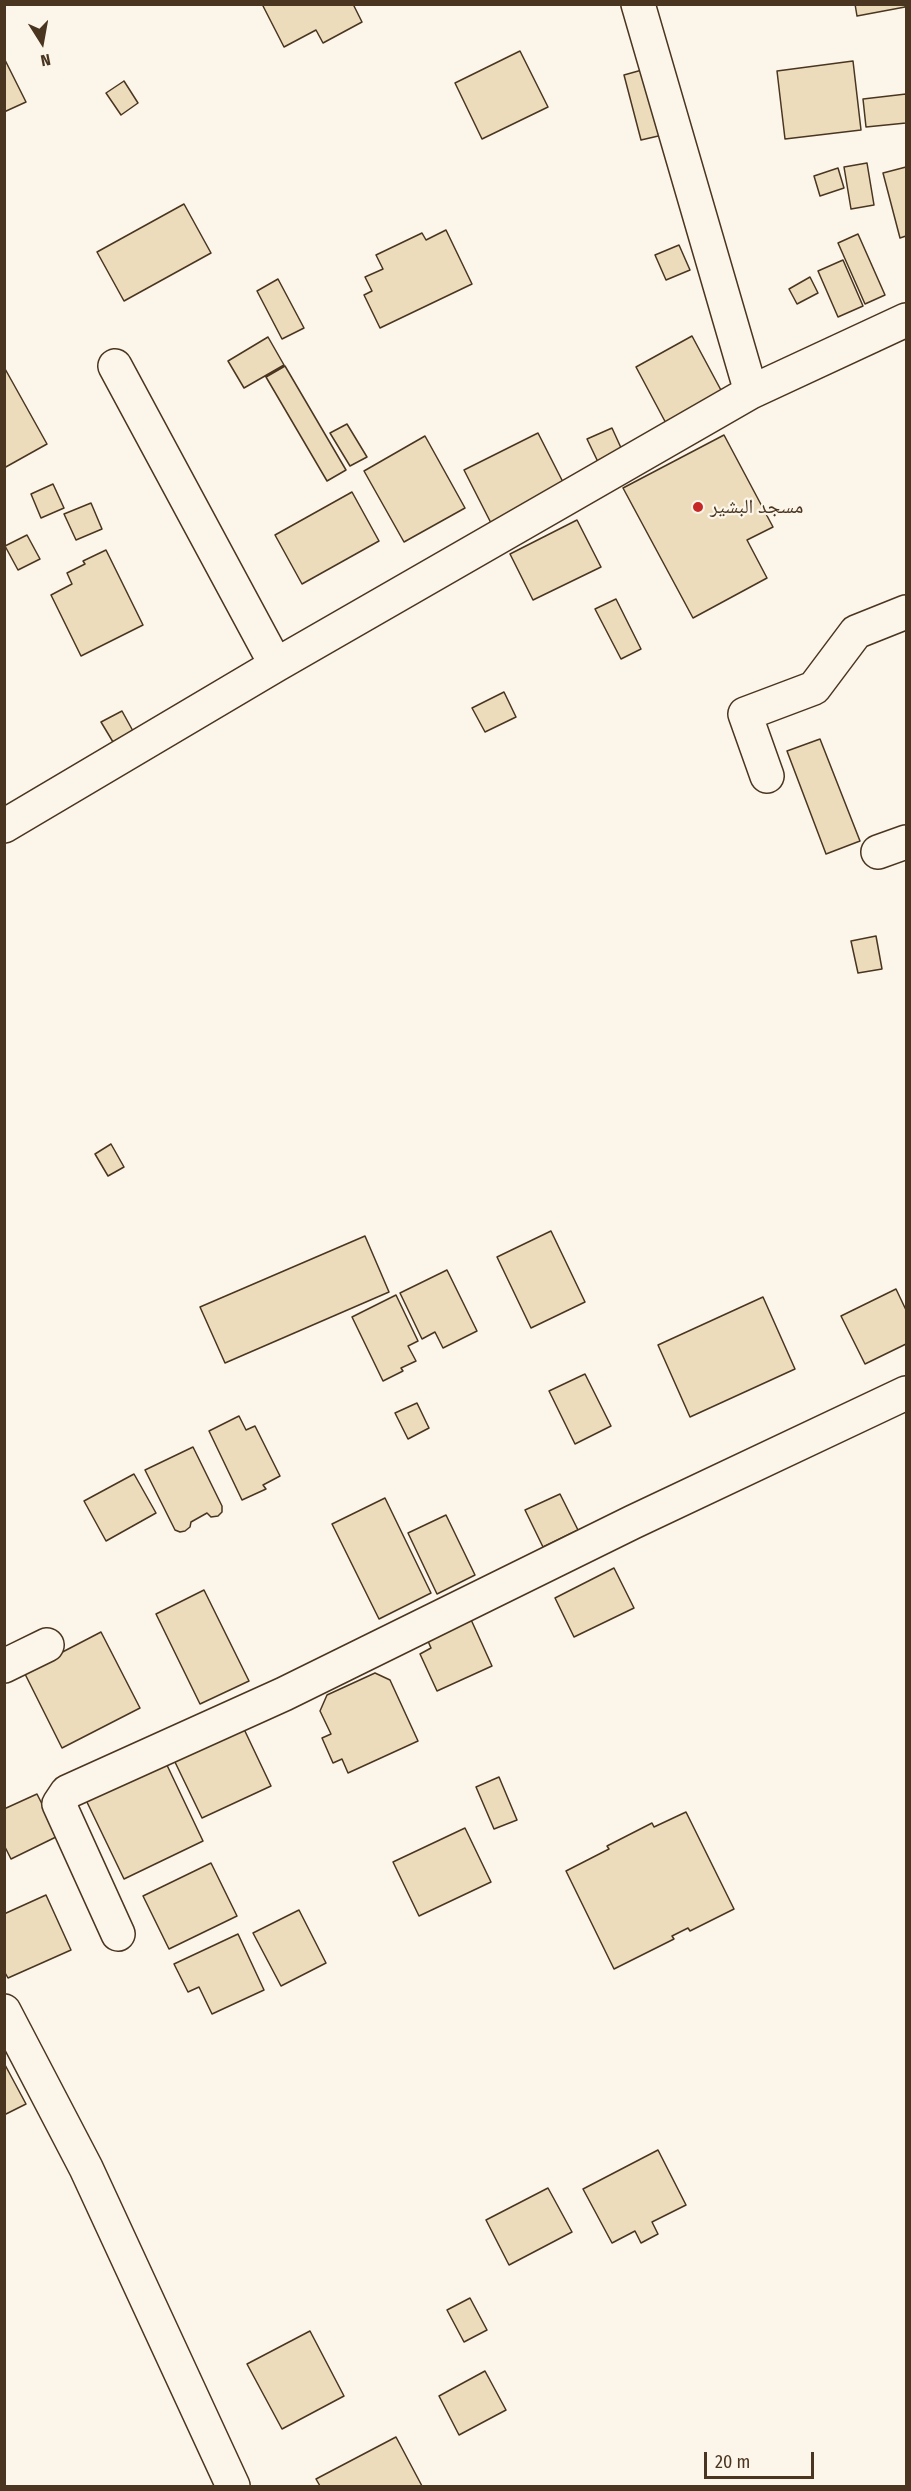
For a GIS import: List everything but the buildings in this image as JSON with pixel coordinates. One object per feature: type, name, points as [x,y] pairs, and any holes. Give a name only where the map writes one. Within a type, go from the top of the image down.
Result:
[{"type":"street","points":[[638,4],[751,392]]},
{"type":"street","points":[[4,826],[276,665],[751,392],[906,320]]},
{"type":"street","points":[[115,366],[276,665]]},
{"type":"street","points":[[767,776],[745,714],[814,688],[856,632],[906,612]]},
{"type":"street","points":[[118,1934],[59,1804],[67,1792],[284,1694],[633,1522],[906,1393]]},
{"type":"street","points":[[4,1666],[47,1645]]},
{"type":"street","points":[[4,2011],[86,2168],[233,2487]]},
{"type":"place","name":"مسجد البشير","points":[[698,507]]}]
